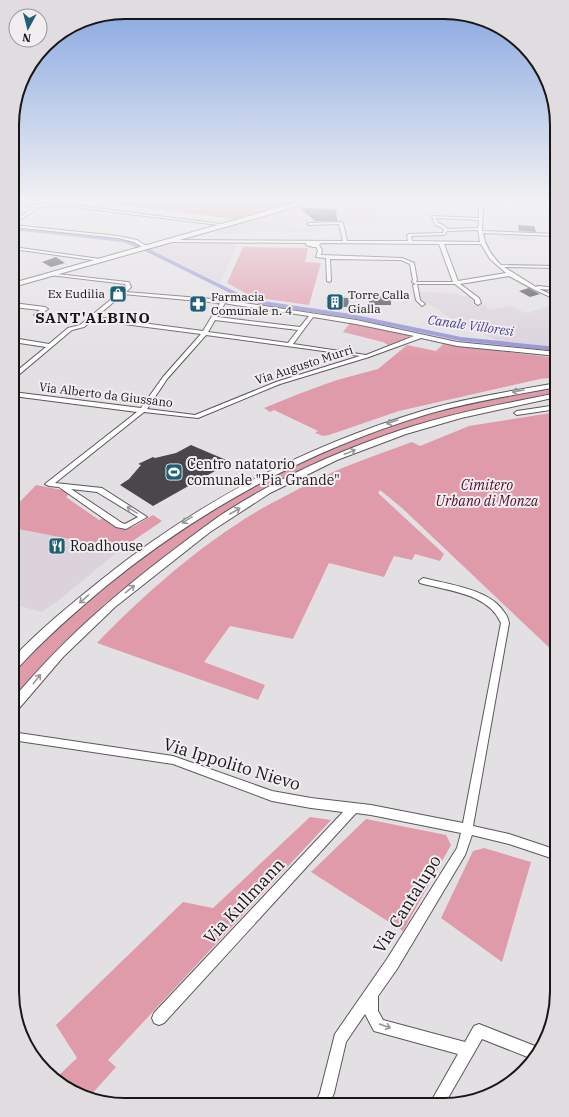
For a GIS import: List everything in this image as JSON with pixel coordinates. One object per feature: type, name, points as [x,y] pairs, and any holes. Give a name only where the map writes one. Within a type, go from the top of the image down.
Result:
[{"type":"main road","points":[[19,283],[125,253]]},
{"type":"main road","points":[[19,660],[70,612],[128,562],[198,513],[269,473],[301,457],[338,442],[405,418],[475,400],[550,386]]},
{"type":"main road","points":[[19,701],[82,631],[115,601],[226,516],[308,470],[404,431],[470,413],[550,396]]},
{"type":"street","points":[[50,253],[100,260]]},
{"type":"street","points":[[319,253],[319,256],[328,258],[407,260],[412,263],[418,301],[422,304]]},
{"type":"street","points":[[445,253],[456,283],[477,301]]},
{"type":"street","points":[[488,253],[498,266],[550,296]]},
{"type":"street","points":[[328,258],[329,281]]},
{"type":"street","points":[[498,266],[550,267]]},
{"type":"street","points":[[19,373],[72,328],[82,326],[129,287],[127,283],[50,274]]},
{"type":"street","points":[[416,283],[456,283],[511,274]]},
{"type":"street","points":[[533,287],[550,288]]},
{"type":"street","points":[[123,293],[224,301],[312,315],[476,346],[550,353]]},
{"type":"street","points":[[62,486],[119,525],[126,527],[143,517],[99,490],[49,484],[142,410],[165,378],[204,334],[224,301]]},
{"type":"street","points":[[19,306],[45,309],[36,315]]},
{"type":"street","points":[[289,345],[312,315]]},
{"type":"street","points":[[93,318],[367,356]]},
{"type":"street","points":[[213,318],[301,329]]},
{"type":"street","name":"Via Augusto Murri","points":[[196,417],[284,381],[367,356],[420,336]]},
{"type":"street","points":[[19,341],[51,346]]},
{"type":"street","name":"Via Alberto da Giussano","points":[[19,395],[196,417]]},
{"type":"street","points":[[517,413],[550,408]]},
{"type":"street","points":[[423,581],[483,598],[495,606],[504,618],[505,623],[466,829]]},
{"type":"street","name":"Via Ippolito Nievo","points":[[19,737],[173,760],[272,796],[354,808],[466,829],[509,839],[550,854]]},
{"type":"street","name":"Via Kullmann","points":[[159,1018],[354,808]]},
{"type":"street","name":"Via Cantalupo","points":[[325,1098],[340,1039],[392,964],[461,851],[465,841],[466,829]]},
{"type":"street","points":[[371,994],[371,1012],[379,1026],[469,1050]]},
{"type":"street","points":[[440,1098],[479,1032],[530,1051]]},
{"type":"shaded area","points":[[159,253],[234,253],[220,283]]},
{"type":"shaded area","points":[[418,292],[457,293],[461,296],[470,296],[475,303],[482,303],[490,310],[510,306],[526,313],[550,306],[550,346],[499,342],[460,322],[455,321],[420,298]]},
{"type":"shaded area","points":[[19,529],[121,549],[59,600],[42,612],[19,606]]},
{"type":"green space","points":[[240,253],[307,253],[305,262],[321,263],[309,305],[252,297],[253,294],[247,294],[227,283]]},
{"type":"green space","points":[[350,323],[411,336],[388,345],[383,342],[343,332]]},
{"type":"green space","points":[[443,344],[549,357],[550,378],[399,411],[323,436],[315,433],[318,431],[274,410],[270,412],[264,408],[337,380],[378,369],[407,345],[436,351]]},
{"type":"green space","points":[[550,388],[550,394],[455,414],[390,434],[226,513],[176,547],[107,602],[61,645],[19,691],[19,667],[46,639],[93,596],[165,539],[249,487],[302,461],[384,427],[447,409]]},
{"type":"green space","name":"Cimitero Urbano di Monza","points":[[550,413],[550,648],[402,508],[380,490],[378,493],[444,554],[440,561],[415,554],[412,560],[394,556],[384,577],[329,563],[293,639],[230,626],[204,662],[265,685],[258,700],[97,643],[157,586],[201,549],[270,504],[344,467],[412,442],[420,446],[469,426]]},
{"type":"green space","points":[[36,485],[62,490],[69,494],[66,497],[99,520],[104,518],[124,528],[134,526],[153,515],[162,521],[121,549],[19,529],[19,503]]},
{"type":"green space","points":[[310,817],[331,820],[108,1060],[116,1067],[93,1093],[78,1087],[59,1075],[77,1058],[56,1025],[183,902],[213,908]]},
{"type":"green space","points":[[366,819],[446,835],[451,845],[403,931],[311,872]]},
{"type":"green space","points":[[484,848],[531,862],[502,962],[441,918],[473,851]]},
{"type":"building","points":[[56,257],[65,263],[51,267],[42,262]]},
{"type":"building","points":[[529,288],[540,294],[530,297],[519,291]]},
{"type":"building","points":[[369,296],[391,296],[391,305],[369,305]]},
{"type":"building","name":"Torre Calla Gialla","points":[[327,297],[349,298],[348,307],[327,307]]},
{"type":"building","name":"Centro natatorio comunale \"Pia Grande\"","points":[[191,445],[231,462],[153,506],[120,485],[129,479],[141,465],[138,464],[153,457],[155,458],[176,453]]},
{"type":"waterway","name":"Canale Villoresi","points":[[153,253],[238,295],[262,303],[351,316],[461,339],[550,348]]},
{"type":"place","name":"Ex Eudilia","points":[[118,294]]},
{"type":"place","name":"Torre Calla Gialla","points":[[335,302]]},
{"type":"place","name":"Farmacia Comunale n. 4","points":[[198,304]]},
{"type":"place","name":"Centro natatorio comunale \"Pia Grande\"","points":[[174,472]]},
{"type":"place","name":"Roadhouse","points":[[57,546]]},
{"type":"district","name":"SANT'ALBINO","points":[[93,318]]}]
